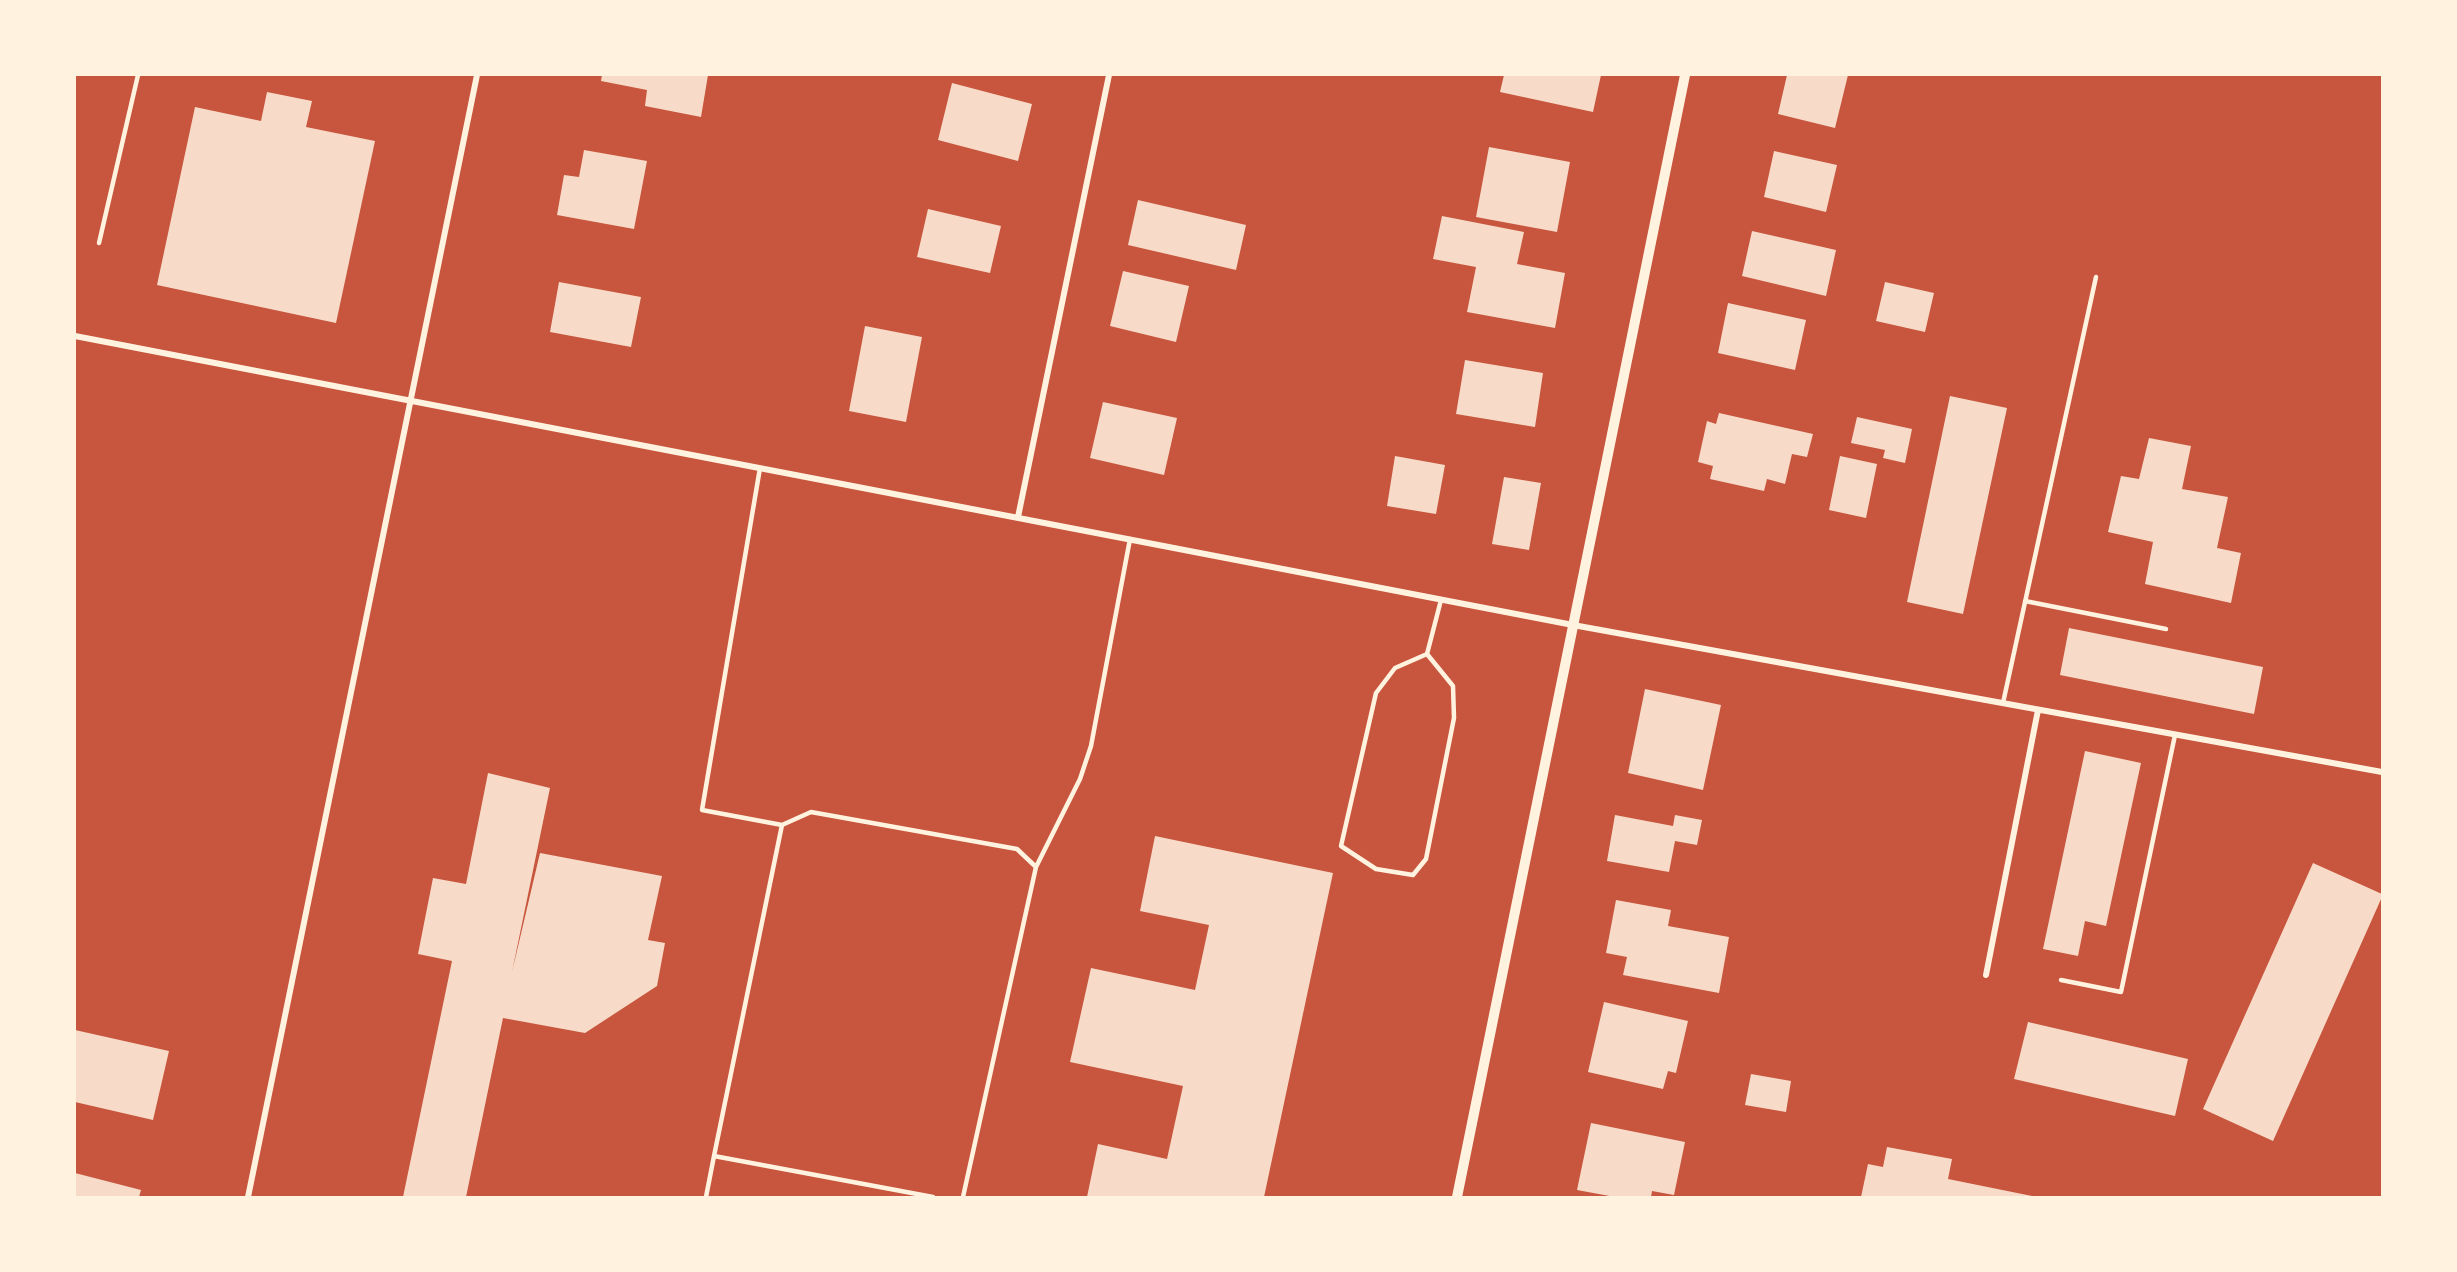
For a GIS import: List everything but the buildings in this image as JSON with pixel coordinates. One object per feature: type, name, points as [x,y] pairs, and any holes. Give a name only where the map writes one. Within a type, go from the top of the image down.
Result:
[{"type":"street","points":[[248,1197],[477,75]]},
{"type":"street","points":[[1018,517],[1108,75]]},
{"type":"street","points":[[1457,1197],[1685,75]]},
{"type":"street","points":[[75,336],[1573,625],[2382,772]]},
{"type":"street","points":[[1986,975],[2038,710]]},
{"type":"lane","points":[[99,243],[138,75]]},
{"type":"lane","points":[[2003,704],[2096,277]]},
{"type":"lane","points":[[760,468],[702,810],[782,825],[811,812],[1017,849],[1036,867]]},
{"type":"lane","points":[[963,1197],[1036,867],[1080,779],[1091,746],[1130,539]]},
{"type":"lane","points":[[1427,654],[1441,600]]},
{"type":"lane","points":[[2025,601],[2166,629]]},
{"type":"lane","points":[[1427,654],[1453,686],[1454,718],[1426,859],[1413,875],[1376,869],[1341,846],[1376,693],[1395,668],[1427,654]]},
{"type":"lane","points":[[2061,980],[2121,992],[2175,735]]},
{"type":"lane","points":[[706,1197],[782,825]]},
{"type":"lane","points":[[714,1156],[933,1197]]}]
